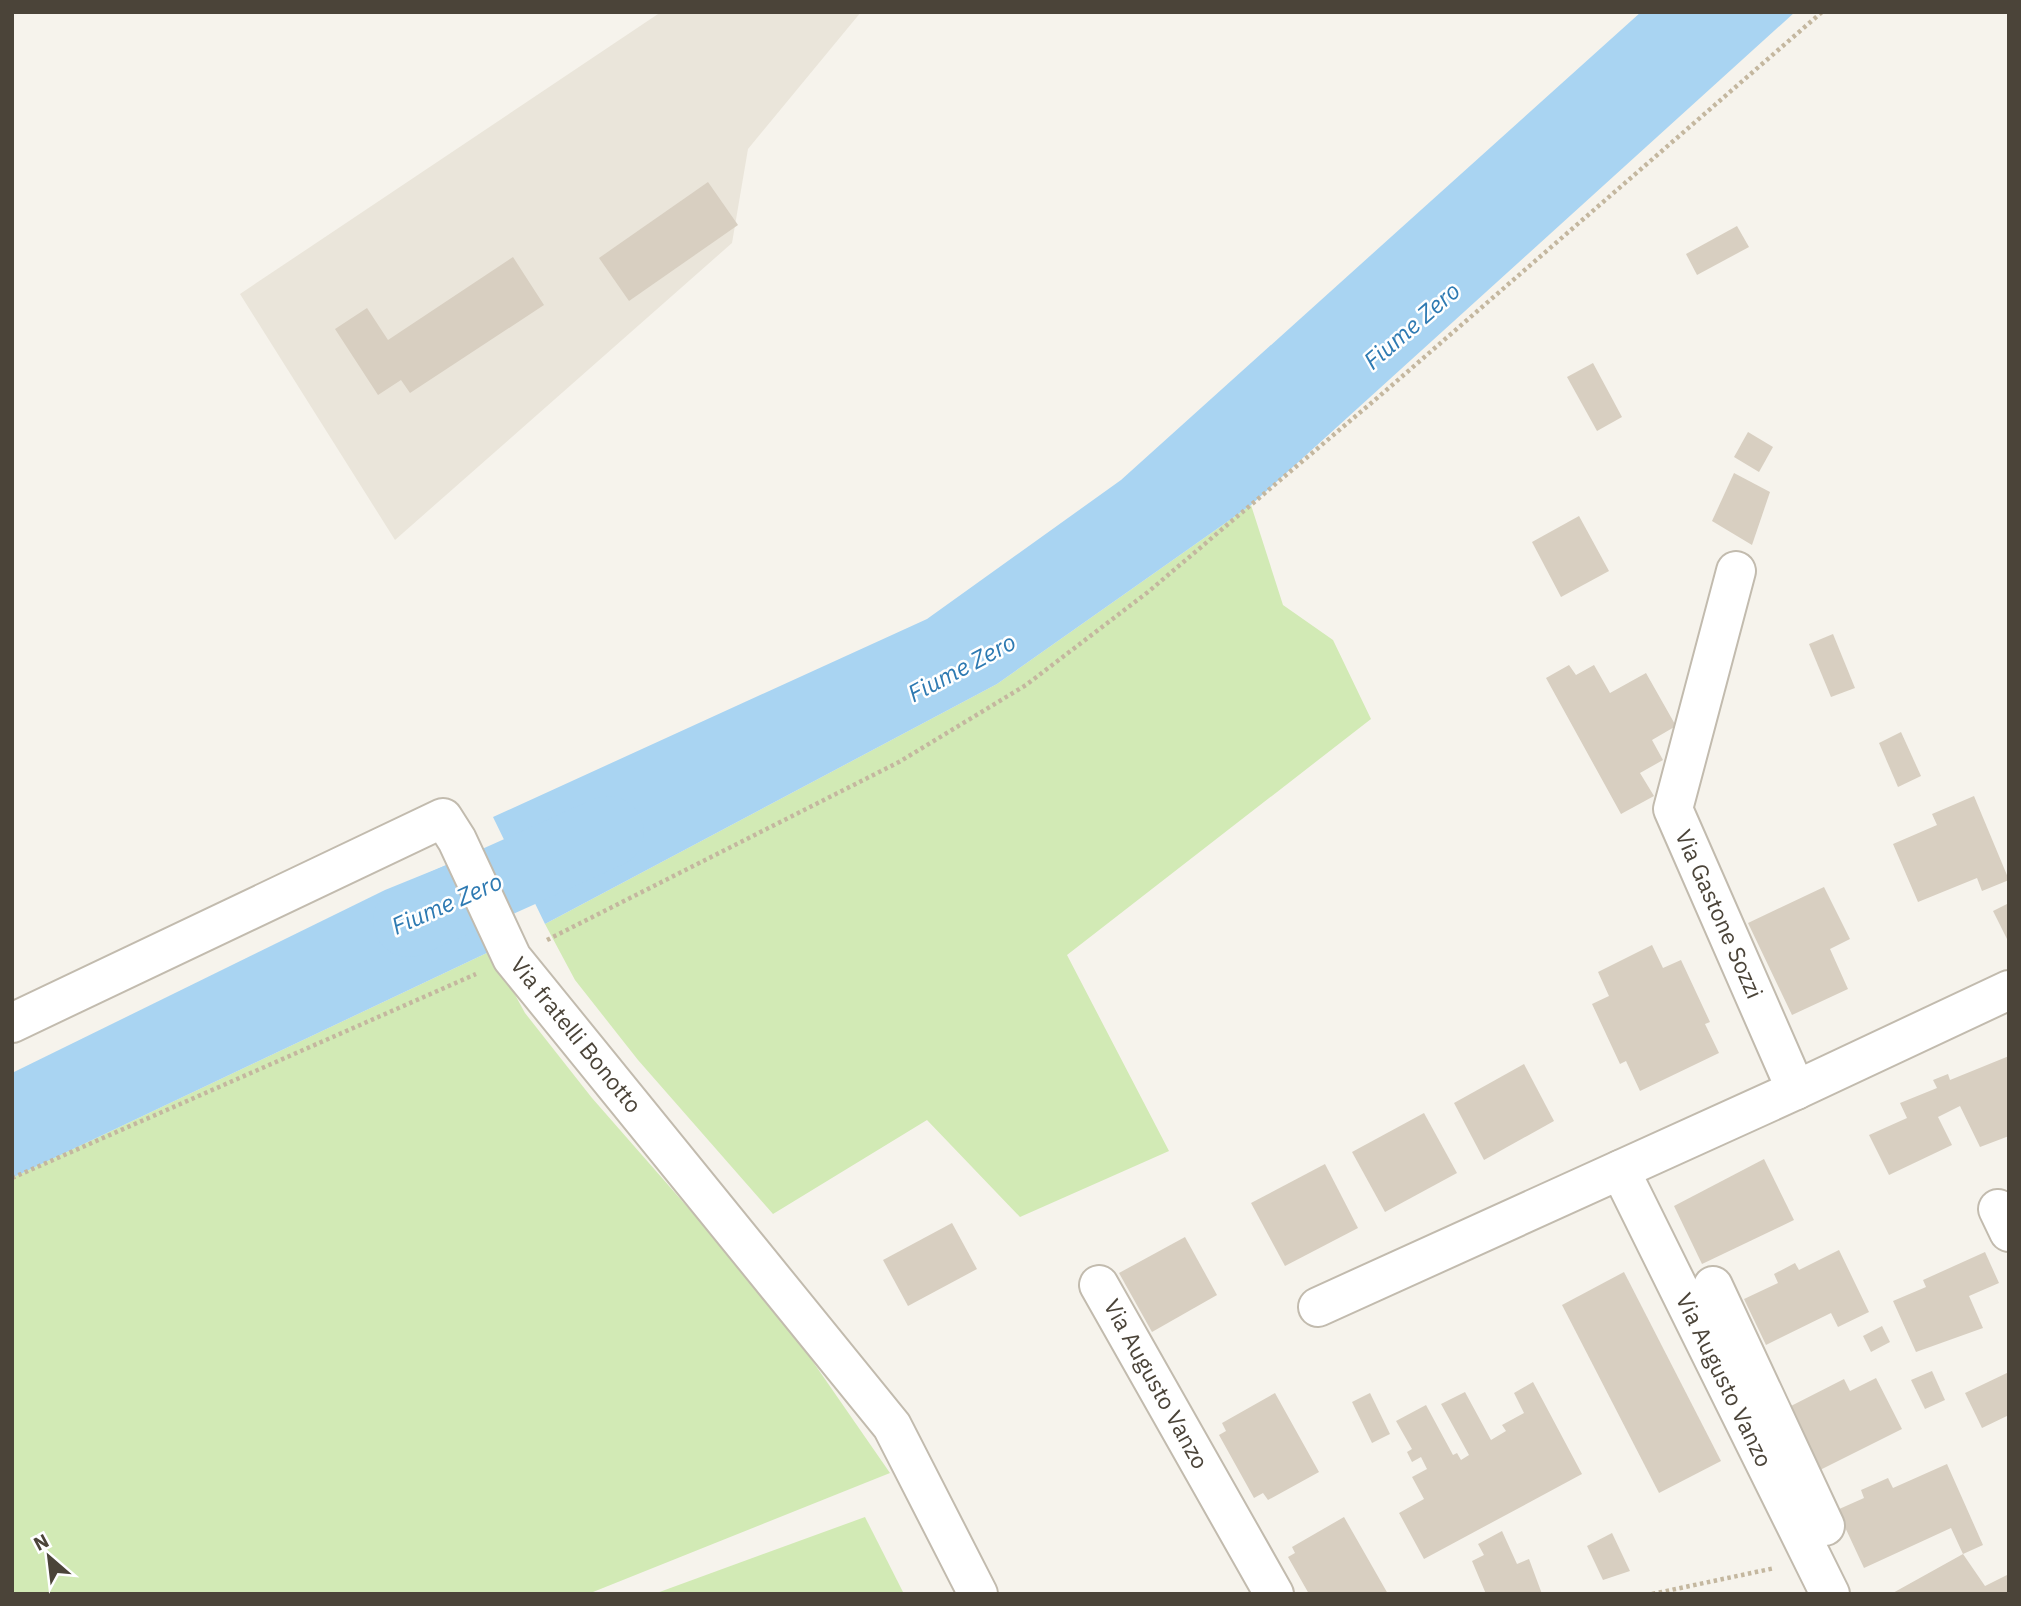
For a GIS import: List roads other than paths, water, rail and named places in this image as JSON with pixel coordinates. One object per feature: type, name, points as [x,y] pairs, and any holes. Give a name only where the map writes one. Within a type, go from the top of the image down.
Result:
[{"type":"street","name":"Via Gastone Sozzi","points":[[1736,571],[1673,809],[1796,1090]]},
{"type":"street","name":"Via fratelli Bonotto","points":[[12,1023],[443,818],[457,840],[512,957],[892,1426],[978,1594]]},
{"type":"street","points":[[1318,1307],[2009,990]]},
{"type":"street","name":"Via Augusto Vanzo","points":[[1620,1170],[1829,1591]]},
{"type":"street","name":"Via Augusto Vanzo","points":[[1099,1285],[1274,1594]]},
{"type":"street","name":"Via Augusto Vanzo","points":[[1713,1286],[1835,1546],[1829,1591]]},
{"type":"water","points":[[1641,12],[1795,12],[1251,505],[997,684],[545,924],[493,817],[927,619],[1121,480]]},
{"type":"water","points":[[449,864],[491,951],[12,1178],[12,1073],[385,890]]},
{"type":"waterway","name":"Fiume Zero","points":[[409,921],[608,832]]}]
